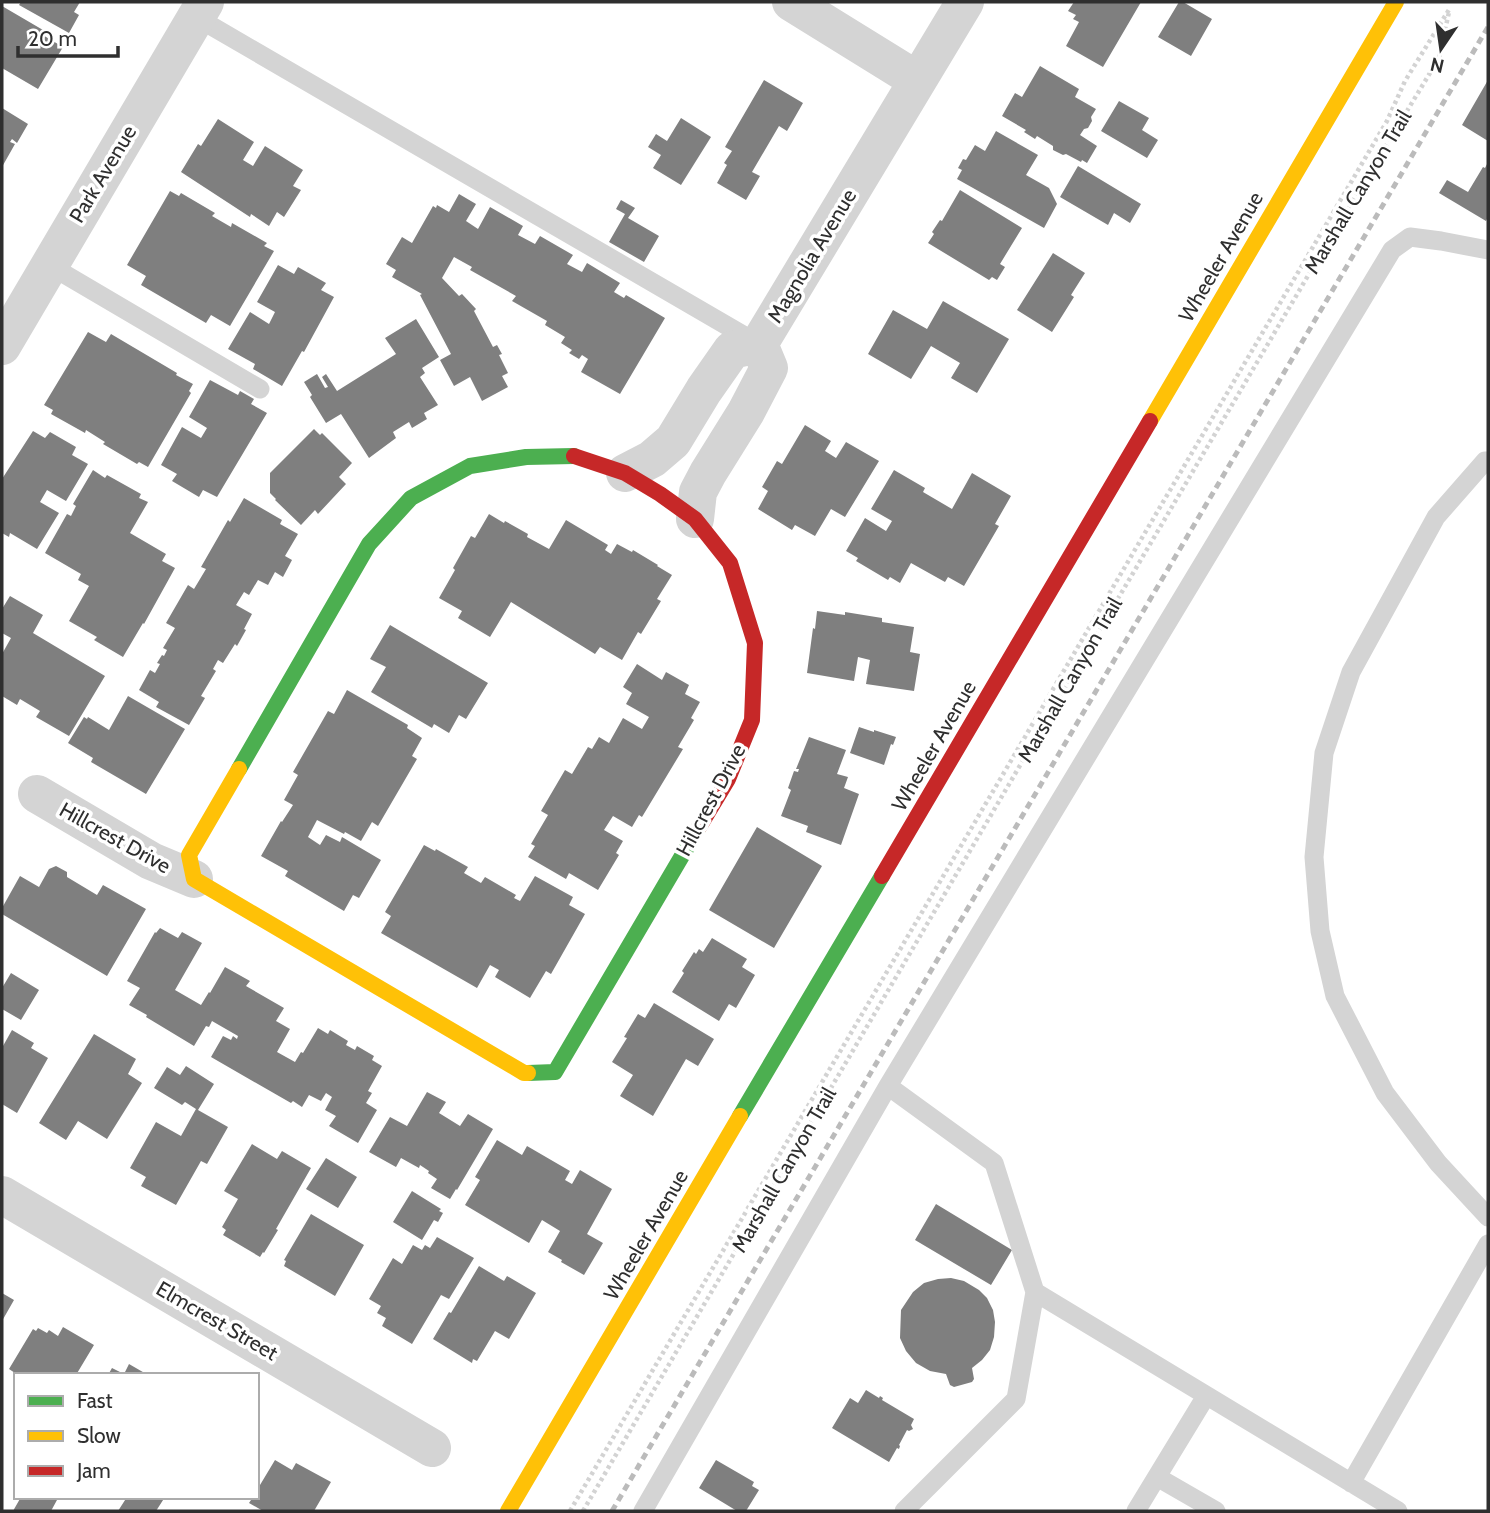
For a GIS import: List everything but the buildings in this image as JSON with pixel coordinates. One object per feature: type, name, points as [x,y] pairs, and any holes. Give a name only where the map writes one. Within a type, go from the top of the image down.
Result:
[{"type":"street","points":[[791,2],[917,80]]},
{"type":"street","name":"Magnolia Avenue","points":[[625,473],[652,459],[673,441],[732,350],[759,344],[965,2]]},
{"type":"street","name":"Wheeler Avenue","points":[[508,1511],[1396,2]]},
{"type":"street","name":"Park Avenue","points":[[2,346],[200,9]]},
{"type":"street","points":[[695,519],[698,492],[769,368],[759,344]]},
{"type":"street","name":"Hillcrest Drive","points":[[37,794],[151,861],[194,879],[524,1073],[555,1072],[728,779],[752,720],[755,643],[730,563],[695,519],[660,494],[625,473],[574,457],[526,457],[470,466],[411,498],[369,544],[189,855],[194,879]]},
{"type":"street","name":"Elmcrest Street","points":[[2,1195],[432,1448]]},
{"type":"lane","points":[[200,9],[759,344]]},
{"type":"lane","points":[[643,1511],[888,1086],[1392,250],[1410,237],[1488,250]]},
{"type":"lane","points":[[49,265],[260,389]]},
{"type":"lane","points":[[1488,461],[1485,461],[1436,517],[1351,672],[1324,752],[1314,857],[1320,931],[1335,996],[1385,1093],[1438,1163],[1488,1217]]},
{"type":"lane","points":[[888,1086],[995,1163],[1035,1293],[1016,1399],[904,1511]]},
{"type":"lane","points":[[1351,1483],[1488,1244]]},
{"type":"lane","points":[[1035,1293],[1398,1511]]},
{"type":"lane","points":[[1136,1511],[1206,1396]]},
{"type":"lane","points":[[1157,1477],[1216,1511]]},
{"type":"path","name":"Marshall Canyon Trail","points":[[569,1511],[1380,133],[1405,81],[1450,8],[1439,58],[1319,257],[583,1511]]},
{"type":"railway","points":[[612,1511],[1488,27]]},
{"type":"traffic: fast","points":[[239,769],[369,544],[411,498],[470,466],[526,457],[574,456]]},
{"type":"traffic: fast","points":[[528,1073],[555,1072],[699,827]]},
{"type":"traffic: fast","points":[[740,1116],[882,876]]},
{"type":"traffic: slow","points":[[1150,421],[1396,2]]},
{"type":"traffic: slow","points":[[239,769],[189,855],[194,879],[528,1073]]},
{"type":"traffic: slow","points":[[508,1511],[740,1116]]},
{"type":"traffic: jam","points":[[882,876],[1150,421]]},
{"type":"traffic: jam","points":[[574,456],[625,473],[660,494],[695,519],[730,563],[755,643],[752,720],[728,779],[699,827]]}]
